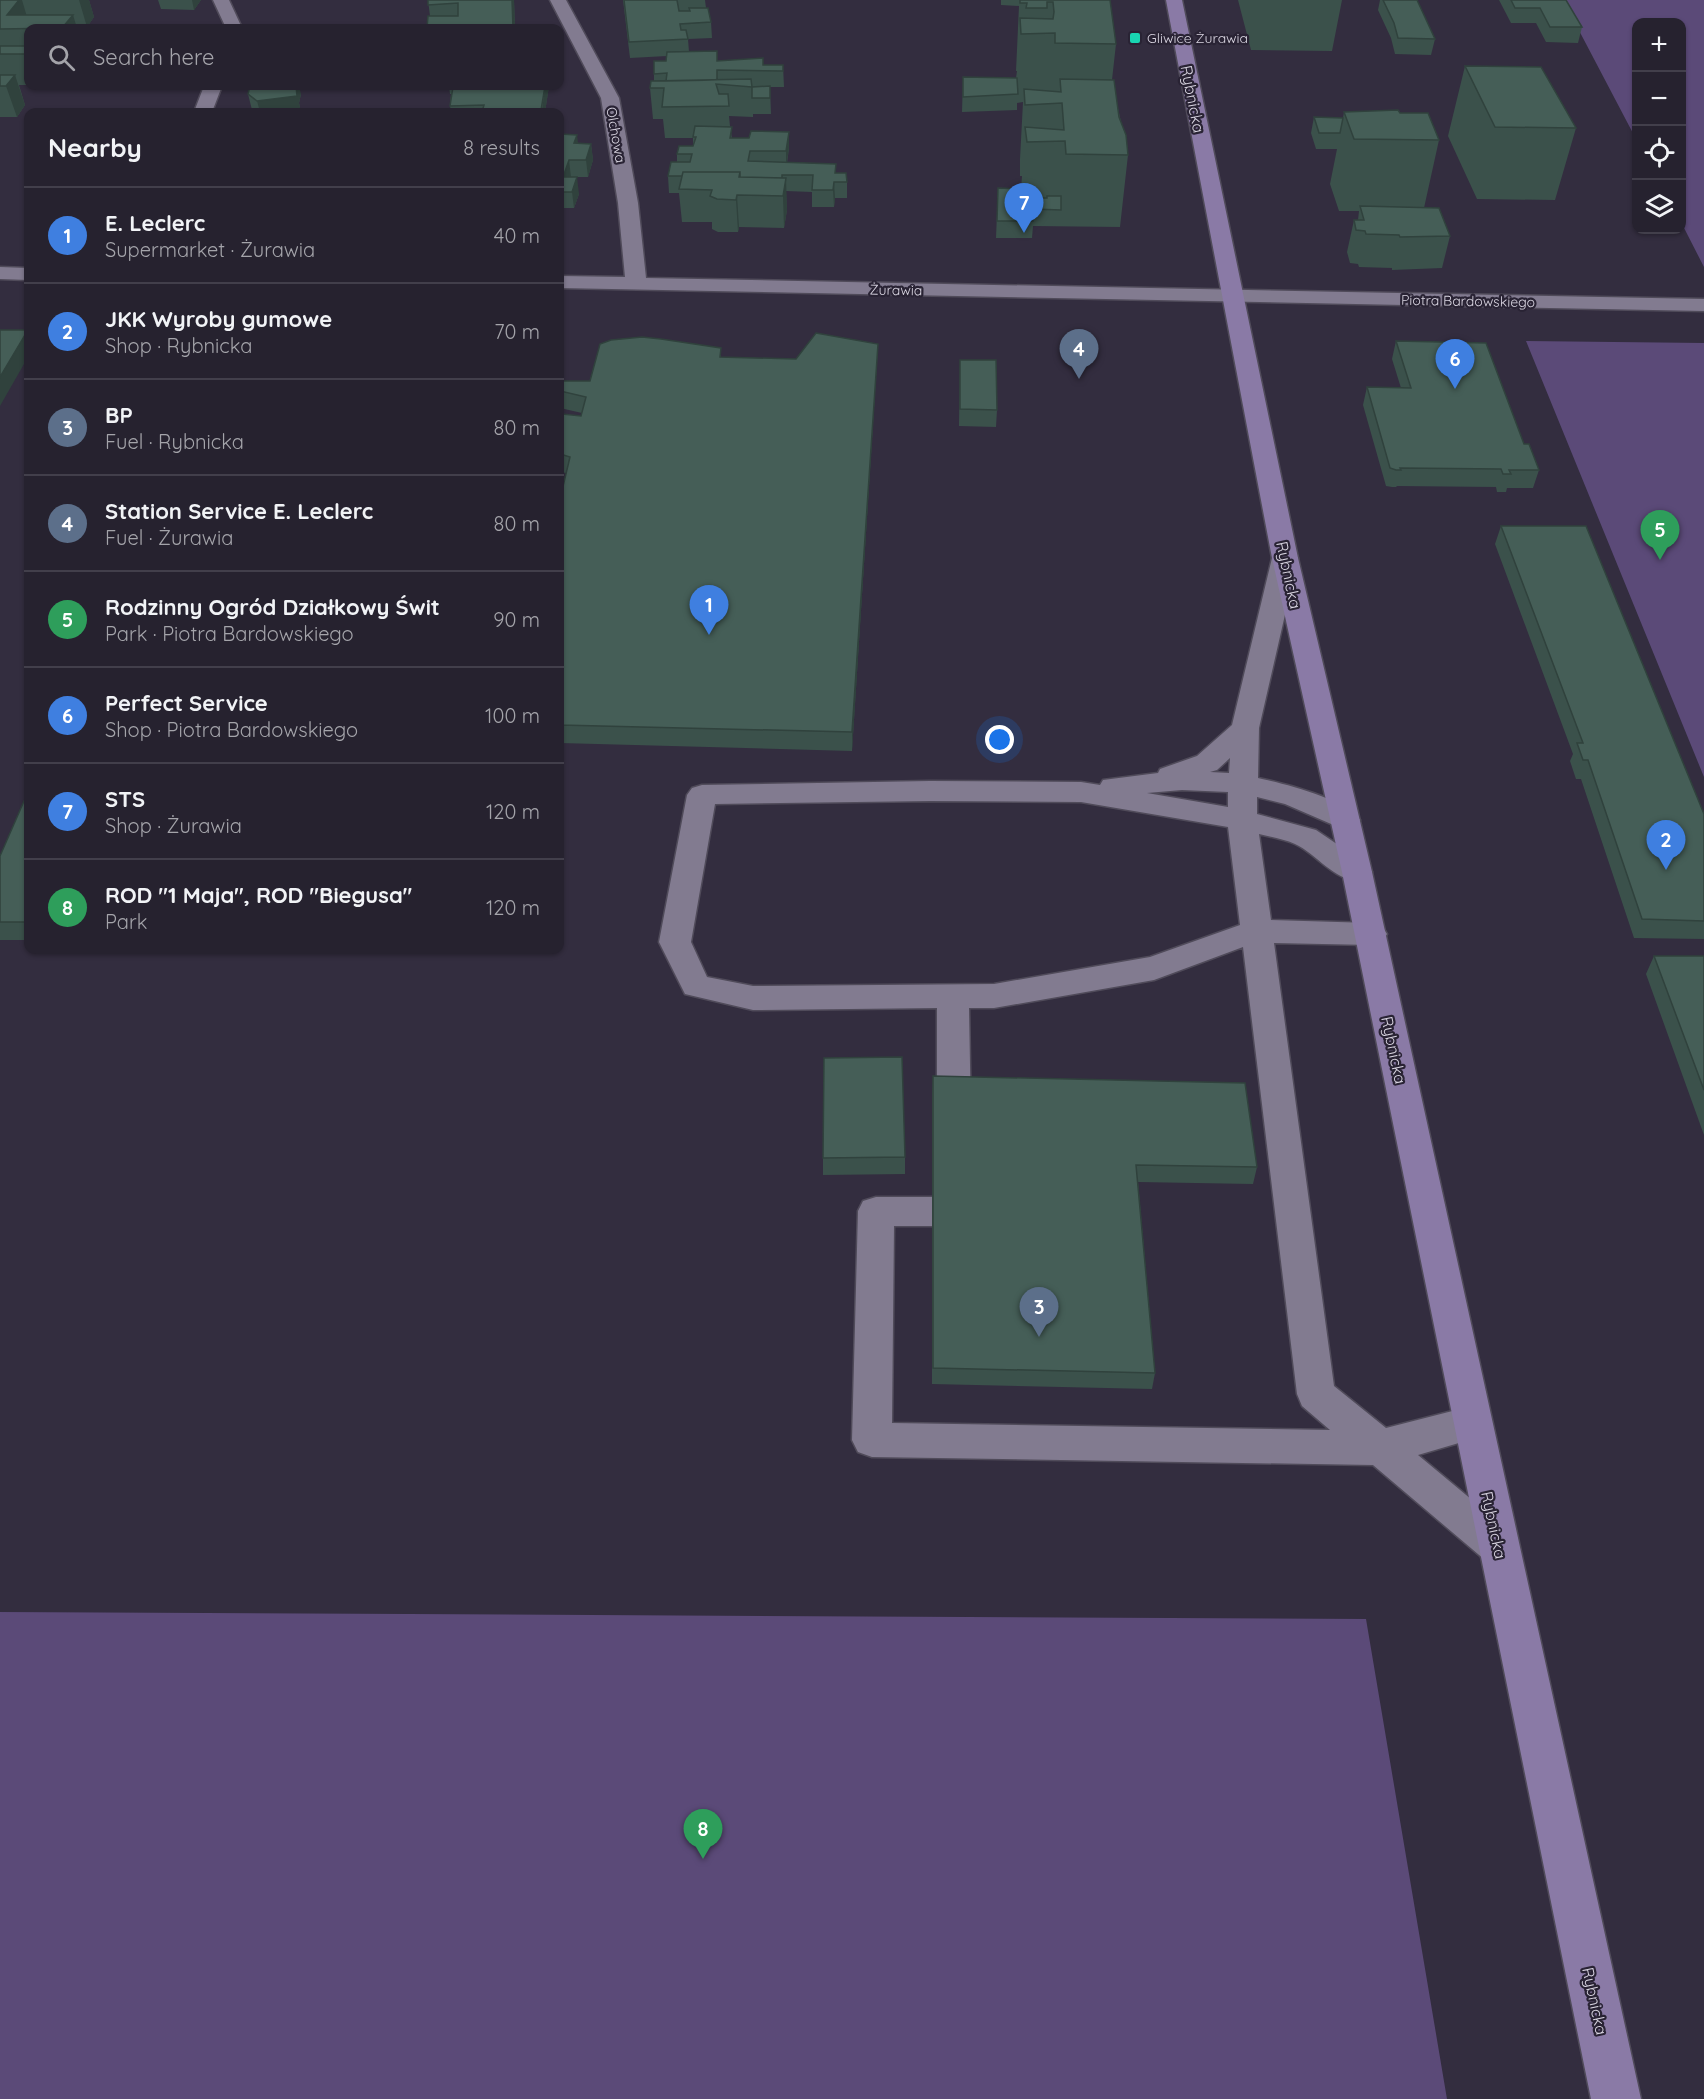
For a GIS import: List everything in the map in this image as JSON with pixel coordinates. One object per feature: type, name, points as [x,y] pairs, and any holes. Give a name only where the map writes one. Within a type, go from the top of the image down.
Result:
[{"type":"main road","name":"Rybnicka","points":[[1174,0],[1285,558],[1371,934],[1616,2099]]},
{"type":"street","points":[[221,0],[232,24]]},
{"type":"street","name":"Olchowa","points":[[558,0],[610,98],[628,203],[636,283]]},
{"type":"street","points":[[205,108],[211,90]]},
{"type":"street","points":[[0,273],[24,274]]},
{"type":"street","name":"Żurawia","points":[[564,282],[1233,297]]},
{"type":"street","name":"Piotra Bardowskiego","points":[[1233,297],[1704,305]]},
{"type":"street","points":[[1285,558],[1245,728],[1242,818],[1316,1394],[1499,1547]]},
{"type":"street","points":[[1160,780],[1207,763],[1245,728]]},
{"type":"street","points":[[1082,792],[1160,780],[1242,783],[1296,798],[1345,820]]},
{"type":"street","points":[[1357,872],[1306,837],[1242,818],[1082,792],[930,791],[702,795],[675,942],[696,986],[753,998],[994,996],[1154,968],[1255,931],[1371,934]]},
{"type":"street","points":[[953,996],[954,1212],[876,1210],[872,1440],[1378,1448],[1472,1423]]},
{"type":"shaded area","points":[[1563,0],[1704,0],[1704,267],[1686,232],[1686,18],[1632,18],[1632,131]]},
{"type":"shaded area","points":[[1526,341],[1704,343],[1704,777]]},
{"type":"shaded area","points":[[0,1612],[1366,1619],[1447,2099],[0,2099]]},
{"type":"building","points":[[0,0],[19,0],[7,15],[73,15],[65,24],[24,24],[24,29],[0,29]]},
{"type":"building","points":[[428,0],[512,0],[513,24],[427,24],[428,16],[458,16],[458,3],[428,5]]},
{"type":"building","points":[[624,0],[677,0],[679,11],[690,11],[689,8],[708,8],[711,22],[680,24],[681,30],[686,30],[688,39],[629,42]]},
{"type":"building","points":[[1020,0],[1110,0],[1116,44],[1055,43],[1055,33],[1021,34],[1020,18],[1053,19],[1054,12],[1053,2],[1047,2],[1047,8],[1026,8],[1027,3],[1020,3]]},
{"type":"building","points":[[1383,0],[1417,0],[1435,39],[1398,38]]},
{"type":"building","points":[[1511,0],[1566,0],[1582,27],[1550,27],[1540,8],[1515,8]]},
{"type":"building","points":[[0,46],[24,46],[24,54],[0,54]]},
{"type":"building","points":[[717,51],[717,61],[763,58],[763,65],[783,65],[783,71],[717,70],[717,80],[666,81],[667,73],[654,74],[654,61],[666,61],[667,52]]},
{"type":"building","points":[[1465,66],[1541,67],[1576,128],[1495,127]]},
{"type":"building","points":[[0,75],[15,75],[6,86],[0,86]]},
{"type":"building","points":[[963,77],[1017,78],[1018,94],[963,97]]},
{"type":"building","points":[[751,79],[752,87],[716,84],[719,94],[728,94],[729,106],[662,107],[664,88],[650,88],[651,81]]},
{"type":"building","points":[[1060,79],[1114,80],[1119,117],[1126,135],[1128,155],[1066,154],[1065,141],[1027,142],[1025,127],[1064,130],[1062,103],[1025,105],[1024,89],[1061,92]]},
{"type":"building","points":[[770,86],[770,98],[752,98],[752,87]]},
{"type":"building","points":[[249,90],[296,90],[297,96],[257,101],[248,94]]},
{"type":"building","points":[[453,90],[544,90],[541,108],[450,106]]},
{"type":"building","points":[[1398,110],[1400,113],[1428,113],[1439,140],[1354,139],[1344,112]]},
{"type":"building","points":[[1314,117],[1343,118],[1340,133],[1319,133]]},
{"type":"building","points":[[695,126],[732,127],[730,138],[749,138],[751,131],[789,132],[786,151],[750,151],[748,161],[836,164],[835,173],[846,173],[847,182],[834,182],[833,190],[812,190],[813,175],[782,175],[782,178],[740,177],[740,172],[683,172],[682,176],[668,176],[671,162],[690,162],[692,154],[677,154],[679,146],[693,146],[696,137],[693,137]]},
{"type":"building","points":[[564,134],[577,135],[574,143],[591,144],[586,160],[569,160],[564,174]]},
{"type":"building","points":[[683,172],[740,172],[739,177],[786,178],[783,196],[737,195],[736,200],[717,199],[710,196],[712,190],[679,189]]},
{"type":"building","points":[[564,177],[577,177],[572,192],[564,192]]},
{"type":"building","points":[[998,188],[1023,189],[1023,198],[1061,196],[1061,210],[1033,209],[1033,221],[997,221]]},
{"type":"building","points":[[1360,206],[1439,208],[1450,236],[1400,237],[1399,235],[1366,234],[1365,231],[1356,230],[1354,220],[1364,220]]},
{"type":"building","points":[[0,330],[24,330],[24,337],[0,377]]},
{"type":"building","points":[[816,333],[878,344],[852,732],[564,725],[564,482],[570,457],[564,455],[564,414],[581,416],[586,397],[564,392],[564,381],[590,381],[600,344],[611,340],[642,337],[721,348],[720,357],[796,359]]},
{"type":"building","points":[[1396,341],[1486,343],[1524,444],[1529,444],[1539,470],[1509,470],[1511,474],[1503,474],[1501,469],[1400,468],[1401,470],[1396,470],[1390,468],[1367,387],[1411,388]]},
{"type":"building","points":[[960,360],[996,360],[997,410],[960,409]]},
{"type":"building","points":[[1501,526],[1586,526],[1704,814],[1704,921],[1642,919],[1588,760],[1583,760],[1577,743],[1583,743]]},
{"type":"building","points":[[24,801],[24,922],[0,922],[0,856]]},
{"type":"building","points":[[1654,956],[1704,956],[1704,1090]]},
{"type":"building","points":[[902,1057],[905,1157],[823,1158],[824,1058]]},
{"type":"building","points":[[933,1076],[1245,1083],[1257,1167],[1136,1165],[1155,1373],[933,1368]]},
{"type":"place","name":"Gliwice Żurawia","points":[[1135,38]]},
{"type":"place","name":"STS","points":[[1024,233]]},
{"type":"place","name":"Station Service E. Leclerc","points":[[1079,379]]},
{"type":"place","name":"Perfect Service","points":[[1455,389]]},
{"type":"place","name":"Rodzinny Ogród Działkowy Świt","points":[[1660,560]]},
{"type":"place","name":"E. Leclerc","points":[[709,635]]},
{"type":"place","name":"JKK Wyroby gumowe","points":[[1666,870]]},
{"type":"place","name":"BP","points":[[1039,1337]]},
{"type":"place","name":"ROD \"1 Maja\", ROD \"Biegusa\"","points":[[703,1859]]}]
